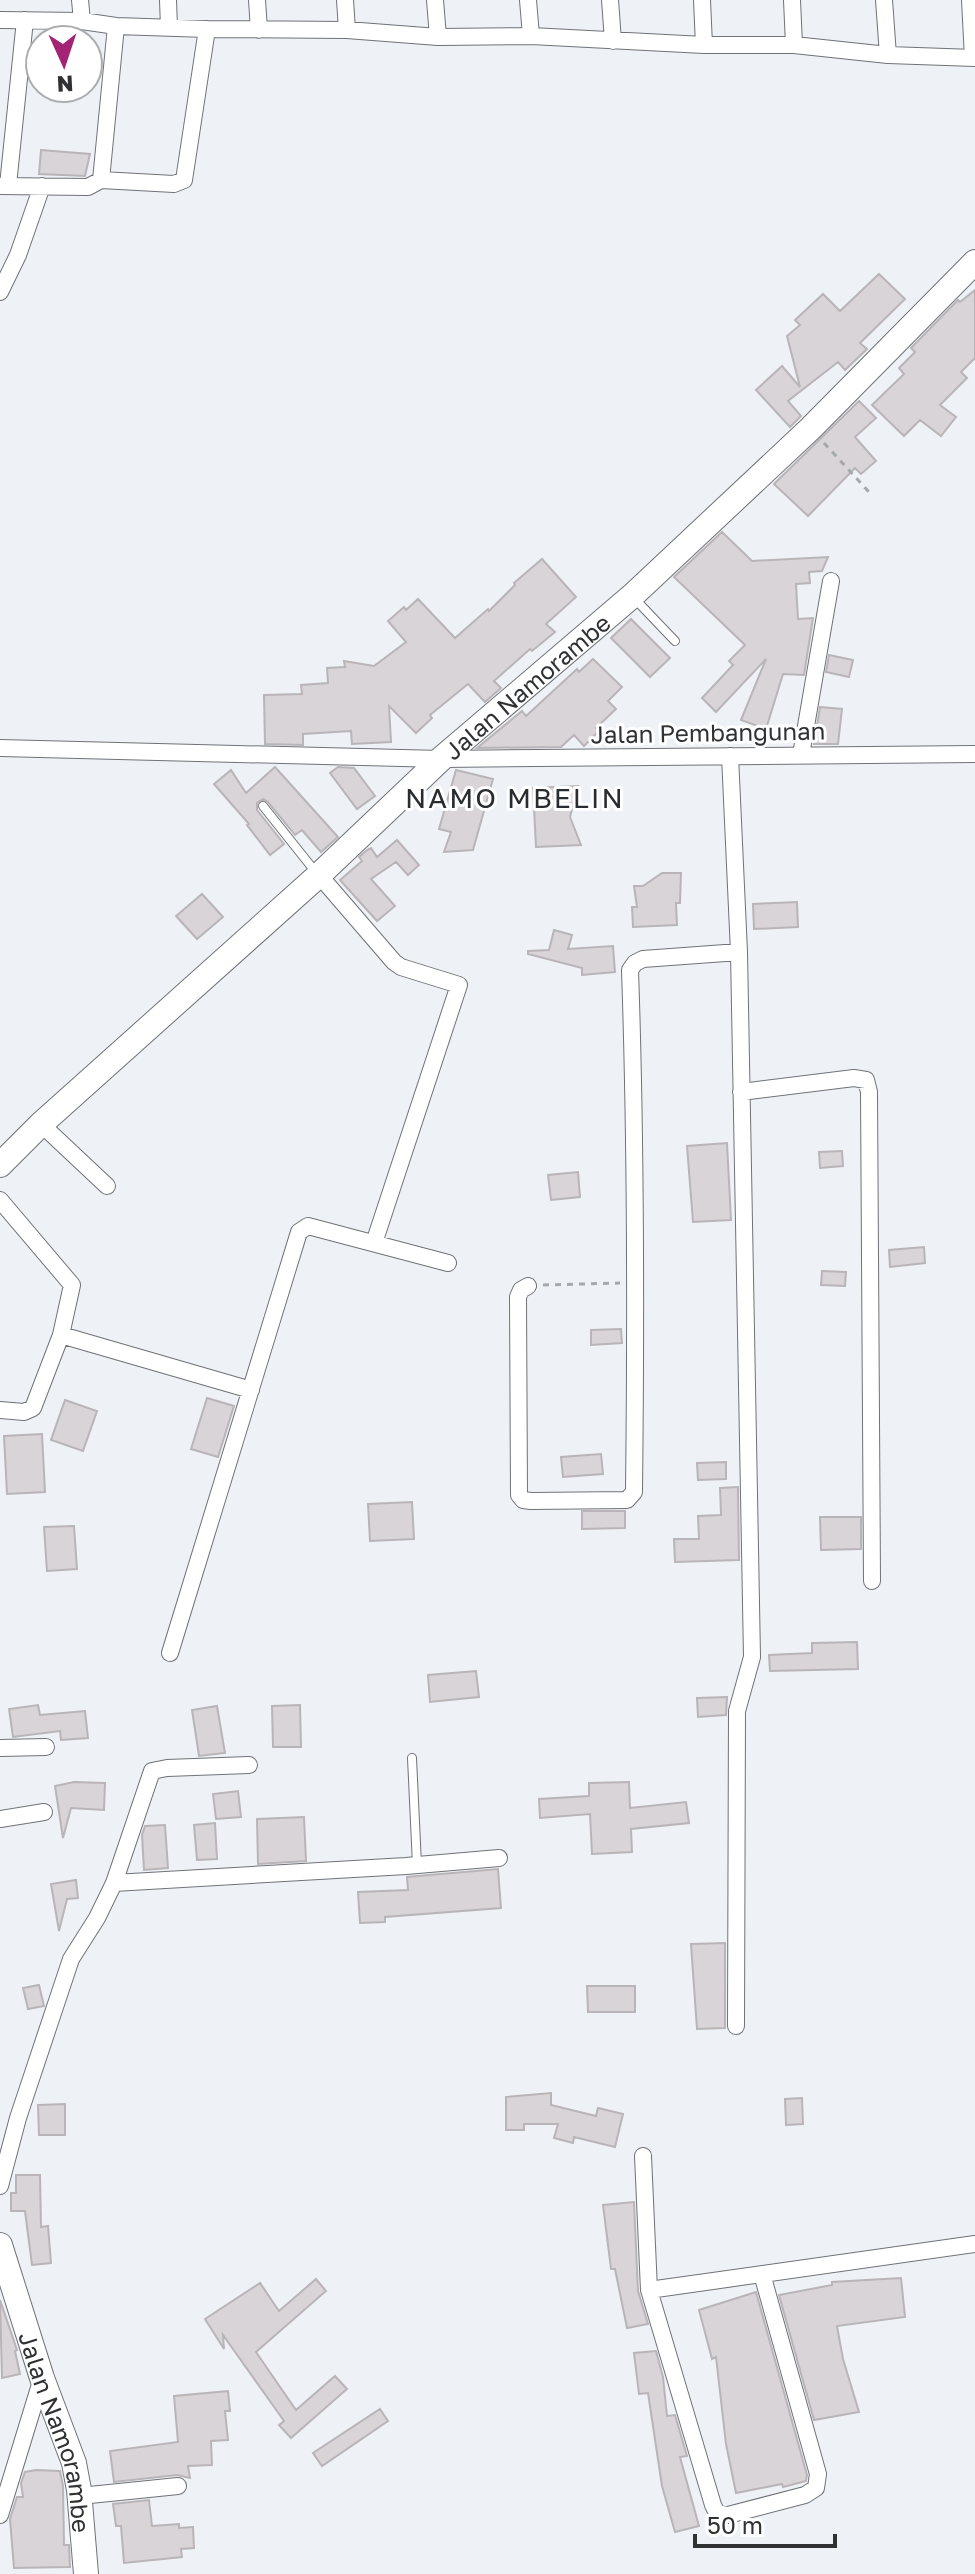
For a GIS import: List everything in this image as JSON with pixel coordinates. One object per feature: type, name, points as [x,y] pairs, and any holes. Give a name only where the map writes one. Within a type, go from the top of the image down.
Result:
[{"type":"main road","name":"Jalan Namorambe","points":[[0,1165],[41,1124],[319,875],[441,759],[632,596],[811,428],[975,262]]},
{"type":"main road","name":"Jalan Namorambe","points":[[0,2245],[42,2378],[74,2463],[80,2496],[86,2574]]},
{"type":"street","points":[[80,0],[82,21]]},
{"type":"street","points":[[168,0],[169,27]]},
{"type":"street","points":[[257,0],[259,30]]},
{"type":"street","points":[[345,0],[347,30]]},
{"type":"street","points":[[435,0],[438,37]]},
{"type":"street","points":[[528,0],[531,36]]},
{"type":"street","points":[[610,0],[613,41]]},
{"type":"street","points":[[702,0],[704,45]]},
{"type":"street","points":[[792,0],[794,45]]},
{"type":"street","points":[[884,0],[888,55]]},
{"type":"street","points":[[0,20],[82,21],[116,26],[207,29],[347,30],[438,37],[531,36],[704,45],[794,45],[888,55],[974,58],[970,0]]},
{"type":"street","points":[[25,20],[4,186],[88,187],[101,180],[174,184],[184,180],[207,29]]},
{"type":"street","points":[[101,180],[116,26]]},
{"type":"street","points":[[0,292],[18,255],[42,186]]},
{"type":"street","points":[[801,755],[831,581]]},
{"type":"street","name":"Jalan Pembangunan","points":[[0,748],[441,759],[975,754]]},
{"type":"street","points":[[730,756],[739,952],[752,1657],[737,1711],[736,2026]]},
{"type":"street","points":[[319,875],[394,962],[459,985],[374,1243]]},
{"type":"street","points":[[528,1286],[521,1290],[518,1297],[519,1495],[523,1500],[531,1501],[627,1500],[634,1492],[636,1282],[636,1127],[630,970],[643,959],[739,952]]},
{"type":"street","points":[[741,1092],[854,1078],[866,1080],[869,1092],[872,1581]]},
{"type":"street","points":[[41,1124],[107,1186]]},
{"type":"street","points":[[0,1200],[72,1285],[61,1335],[33,1408],[24,1412],[0,1410]]},
{"type":"street","points":[[170,1653],[299,1232],[308,1226],[448,1263]]},
{"type":"street","points":[[61,1335],[251,1390]]},
{"type":"street","points":[[0,1748],[46,1747]]},
{"type":"street","points":[[0,2186],[18,2118],[71,1959],[97,1918],[114,1883],[152,1771],[249,1765]]},
{"type":"street","points":[[0,1819],[44,1812]]},
{"type":"street","points":[[114,1883],[499,1858]]},
{"type":"street","points":[[643,2156],[649,2290],[713,2505],[717,2513],[728,2515],[805,2495],[816,2488],[818,2474],[762,2274]]},
{"type":"street","points":[[649,2290],[975,2244]]},
{"type":"street","points":[[0,2515],[42,2378]]},
{"type":"street","points":[[80,2496],[178,2486]]},
{"type":"lane","points":[[632,596],[675,641]]},
{"type":"lane","points":[[263,806],[319,875]]},
{"type":"lane","points":[[412,1758],[417,1865]]},
{"type":"path","points":[[811,428],[869,492]]},
{"type":"path","points":[[528,1286],[636,1282]]},
{"type":"building","points":[[41,150],[90,154],[85,176],[39,174]]},
{"type":"building","points":[[879,274],[905,299],[860,343],[867,349],[845,370],[838,362],[788,401],[801,416],[790,427],[756,390],[782,366],[800,387],[787,336],[800,325],[795,320],[823,294],[840,311]]},
{"type":"building","points":[[975,290],[975,358],[961,372],[967,378],[940,405],[956,417],[941,436],[920,420],[904,436],[872,405],[904,374],[899,368],[915,352],[911,348],[958,300],[960,302]]},
{"type":"building","points":[[859,401],[876,418],[855,437],[876,461],[861,474],[855,468],[808,516],[774,484]]},
{"type":"building","points":[[722,532],[752,561],[828,557],[822,571],[809,572],[810,583],[796,584],[798,619],[813,618],[804,675],[783,674],[766,729],[741,720],[766,659],[716,712],[702,698],[733,665],[729,661],[745,645],[674,577]]},
{"type":"building","points":[[542,559],[576,597],[546,624],[555,632],[532,651],[530,649],[494,681],[501,688],[485,702],[468,684],[430,715],[432,718],[416,733],[389,706],[391,742],[352,744],[351,731],[303,734],[303,745],[265,744],[264,695],[302,694],[301,685],[328,683],[327,668],[345,667],[344,661],[374,666],[406,642],[388,621],[418,599],[455,638],[489,611],[514,583]]},
{"type":"building","points":[[631,619],[670,658],[650,677],[611,638]]},
{"type":"building","points":[[829,655],[853,660],[849,677],[826,672]]},
{"type":"building","points":[[593,659],[622,687],[608,701],[616,709],[596,728],[599,731],[584,746],[574,735],[561,747],[477,748],[522,711],[526,716],[577,669],[579,672]]},
{"type":"building","points":[[820,707],[842,709],[838,744],[814,744]]},
{"type":"building","points":[[275,767],[338,837],[321,852],[302,830],[295,835],[263,799],[257,803],[257,810],[284,844],[270,855],[249,824],[214,784],[231,770],[246,793]]},
{"type":"building","points":[[338,767],[354,768],[375,796],[357,809],[330,773]]},
{"type":"building","points":[[456,770],[493,779],[473,850],[444,852],[451,832],[439,829]]},
{"type":"building","points":[[578,786],[570,817],[581,845],[536,847],[533,788]]},
{"type":"building","points":[[397,840],[419,865],[408,875],[396,862],[371,879],[395,906],[377,921],[340,880],[362,861],[359,857],[367,850],[371,848],[377,857]]},
{"type":"building","points":[[662,873],[681,873],[680,903],[676,903],[677,925],[633,927],[632,907],[637,907],[634,886],[643,886]]},
{"type":"building","points":[[202,894],[223,917],[197,939],[176,916]]},
{"type":"building","points":[[797,902],[798,927],[754,929],[753,904]]},
{"type":"building","points":[[554,930],[572,935],[568,949],[613,946],[615,972],[582,975],[582,968],[528,954],[528,951],[549,950]]},
{"type":"building","points":[[727,1143],[731,1220],[693,1222],[687,1146]]},
{"type":"building","points":[[842,1151],[843,1166],[820,1168],[819,1152]]},
{"type":"building","points":[[578,1172],[580,1197],[551,1200],[548,1175]]},
{"type":"building","points":[[924,1247],[925,1263],[890,1267],[889,1250]]},
{"type":"building","points":[[822,1271],[846,1272],[845,1286],[821,1285]]},
{"type":"building","points":[[621,1329],[622,1343],[591,1345],[591,1330]]},
{"type":"building","points":[[207,1398],[234,1406],[218,1457],[191,1449]]},
{"type":"building","points":[[65,1400],[97,1411],[83,1451],[51,1440]]},
{"type":"building","points":[[42,1434],[45,1492],[7,1494],[4,1436]]},
{"type":"building","points":[[601,1454],[603,1474],[563,1477],[561,1457]]},
{"type":"building","points":[[726,1462],[726,1479],[698,1480],[697,1463]]},
{"type":"building","points":[[738,1487],[739,1560],[675,1562],[674,1539],[699,1539],[698,1516],[721,1515],[720,1488]]},
{"type":"building","points":[[412,1502],[414,1539],[370,1541],[368,1504]]},
{"type":"building","points":[[582,1511],[625,1511],[625,1528],[582,1529]]},
{"type":"building","points":[[820,1517],[861,1517],[861,1549],[821,1550]]},
{"type":"building","points":[[74,1526],[77,1569],[47,1571],[44,1527]]},
{"type":"building","points":[[857,1642],[858,1669],[770,1671],[769,1655],[812,1653],[812,1643]]},
{"type":"building","points":[[476,1671],[479,1697],[430,1702],[428,1675]]},
{"type":"building","points":[[727,1697],[726,1715],[698,1717],[697,1698]]},
{"type":"building","points":[[38,1705],[40,1715],[85,1711],[88,1738],[61,1740],[60,1731],[13,1737],[9,1709]]},
{"type":"building","points":[[300,1705],[301,1747],[273,1747],[272,1706]]},
{"type":"building","points":[[217,1706],[225,1753],[199,1756],[192,1710]]},
{"type":"building","points":[[74,1782],[105,1783],[104,1810],[71,1808],[63,1838],[55,1786]]},
{"type":"building","points":[[629,1782],[630,1808],[686,1802],[689,1823],[631,1829],[632,1852],[592,1854],[590,1814],[540,1818],[539,1799],[589,1796],[589,1783]]},
{"type":"building","points":[[238,1791],[241,1817],[216,1819],[213,1794]]},
{"type":"building","points":[[304,1817],[306,1861],[258,1864],[257,1819]]},
{"type":"building","points":[[215,1823],[217,1859],[197,1860],[194,1825]]},
{"type":"building","points":[[165,1825],[168,1868],[144,1870],[142,1835],[145,1826]]},
{"type":"building","points":[[498,1869],[501,1908],[385,1917],[385,1922],[360,1923],[358,1892],[408,1890],[407,1877]]},
{"type":"building","points":[[76,1880],[78,1898],[67,1899],[59,1931],[51,1884]]},
{"type":"building","points":[[725,1943],[725,2028],[697,2029],[691,1944]]},
{"type":"building","points":[[39,1985],[44,2006],[28,2009],[23,1988]]},
{"type":"building","points":[[587,1986],[635,1986],[635,2012],[588,2012]]},
{"type":"building","points":[[551,2093],[551,2105],[596,2116],[598,2108],[623,2114],[615,2147],[574,2137],[573,2143],[554,2138],[558,2124],[524,2124],[524,2130],[506,2130],[506,2097]]},
{"type":"building","points":[[802,2098],[803,2124],[786,2125],[785,2099]]},
{"type":"building","points":[[65,2104],[65,2135],[39,2135],[38,2105]]},
{"type":"building","points":[[16,2175],[40,2175],[41,2227],[48,2226],[51,2263],[32,2265],[25,2211],[11,2211],[11,2193],[16,2193]]},
{"type":"building","points":[[634,2202],[638,2291],[648,2324],[627,2328],[615,2269],[611,2269],[603,2205]]},
{"type":"building","points":[[901,2278],[905,2317],[837,2326],[859,2412],[814,2420],[779,2295],[832,2285],[832,2282]]},
{"type":"building","points":[[316,2279],[326,2291],[256,2352],[296,2410],[335,2376],[347,2389],[291,2438],[279,2425],[284,2421],[223,2335],[224,2349],[205,2319],[260,2283],[279,2311]]},
{"type":"building","points":[[756,2292],[807,2475],[806,2481],[783,2487],[782,2484],[736,2493],[726,2444],[716,2357],[712,2359],[699,2310]]},
{"type":"building","points":[[0,2300],[17,2350],[20,2374],[2,2378]]},
{"type":"building","points":[[656,2351],[663,2377],[667,2416],[675,2415],[687,2456],[680,2457],[699,2526],[675,2532],[662,2486],[648,2393],[639,2394],[634,2353]]},
{"type":"building","points":[[228,2391],[230,2411],[225,2411],[228,2440],[211,2441],[212,2465],[188,2466],[190,2478],[177,2475],[114,2482],[110,2451],[178,2442],[174,2396]]},
{"type":"building","points":[[380,2409],[388,2421],[322,2466],[313,2453]]},
{"type":"building","points":[[60,2471],[64,2545],[69,2545],[70,2567],[14,2568],[10,2519],[17,2497],[23,2497],[21,2483],[25,2472]]},
{"type":"building","points":[[149,2500],[152,2526],[179,2524],[179,2528],[193,2527],[194,2548],[181,2549],[182,2557],[124,2563],[121,2526],[116,2526],[113,2504]]},
{"type":"district","name":"NAMO MBELIN","points":[[515,797]]}]
